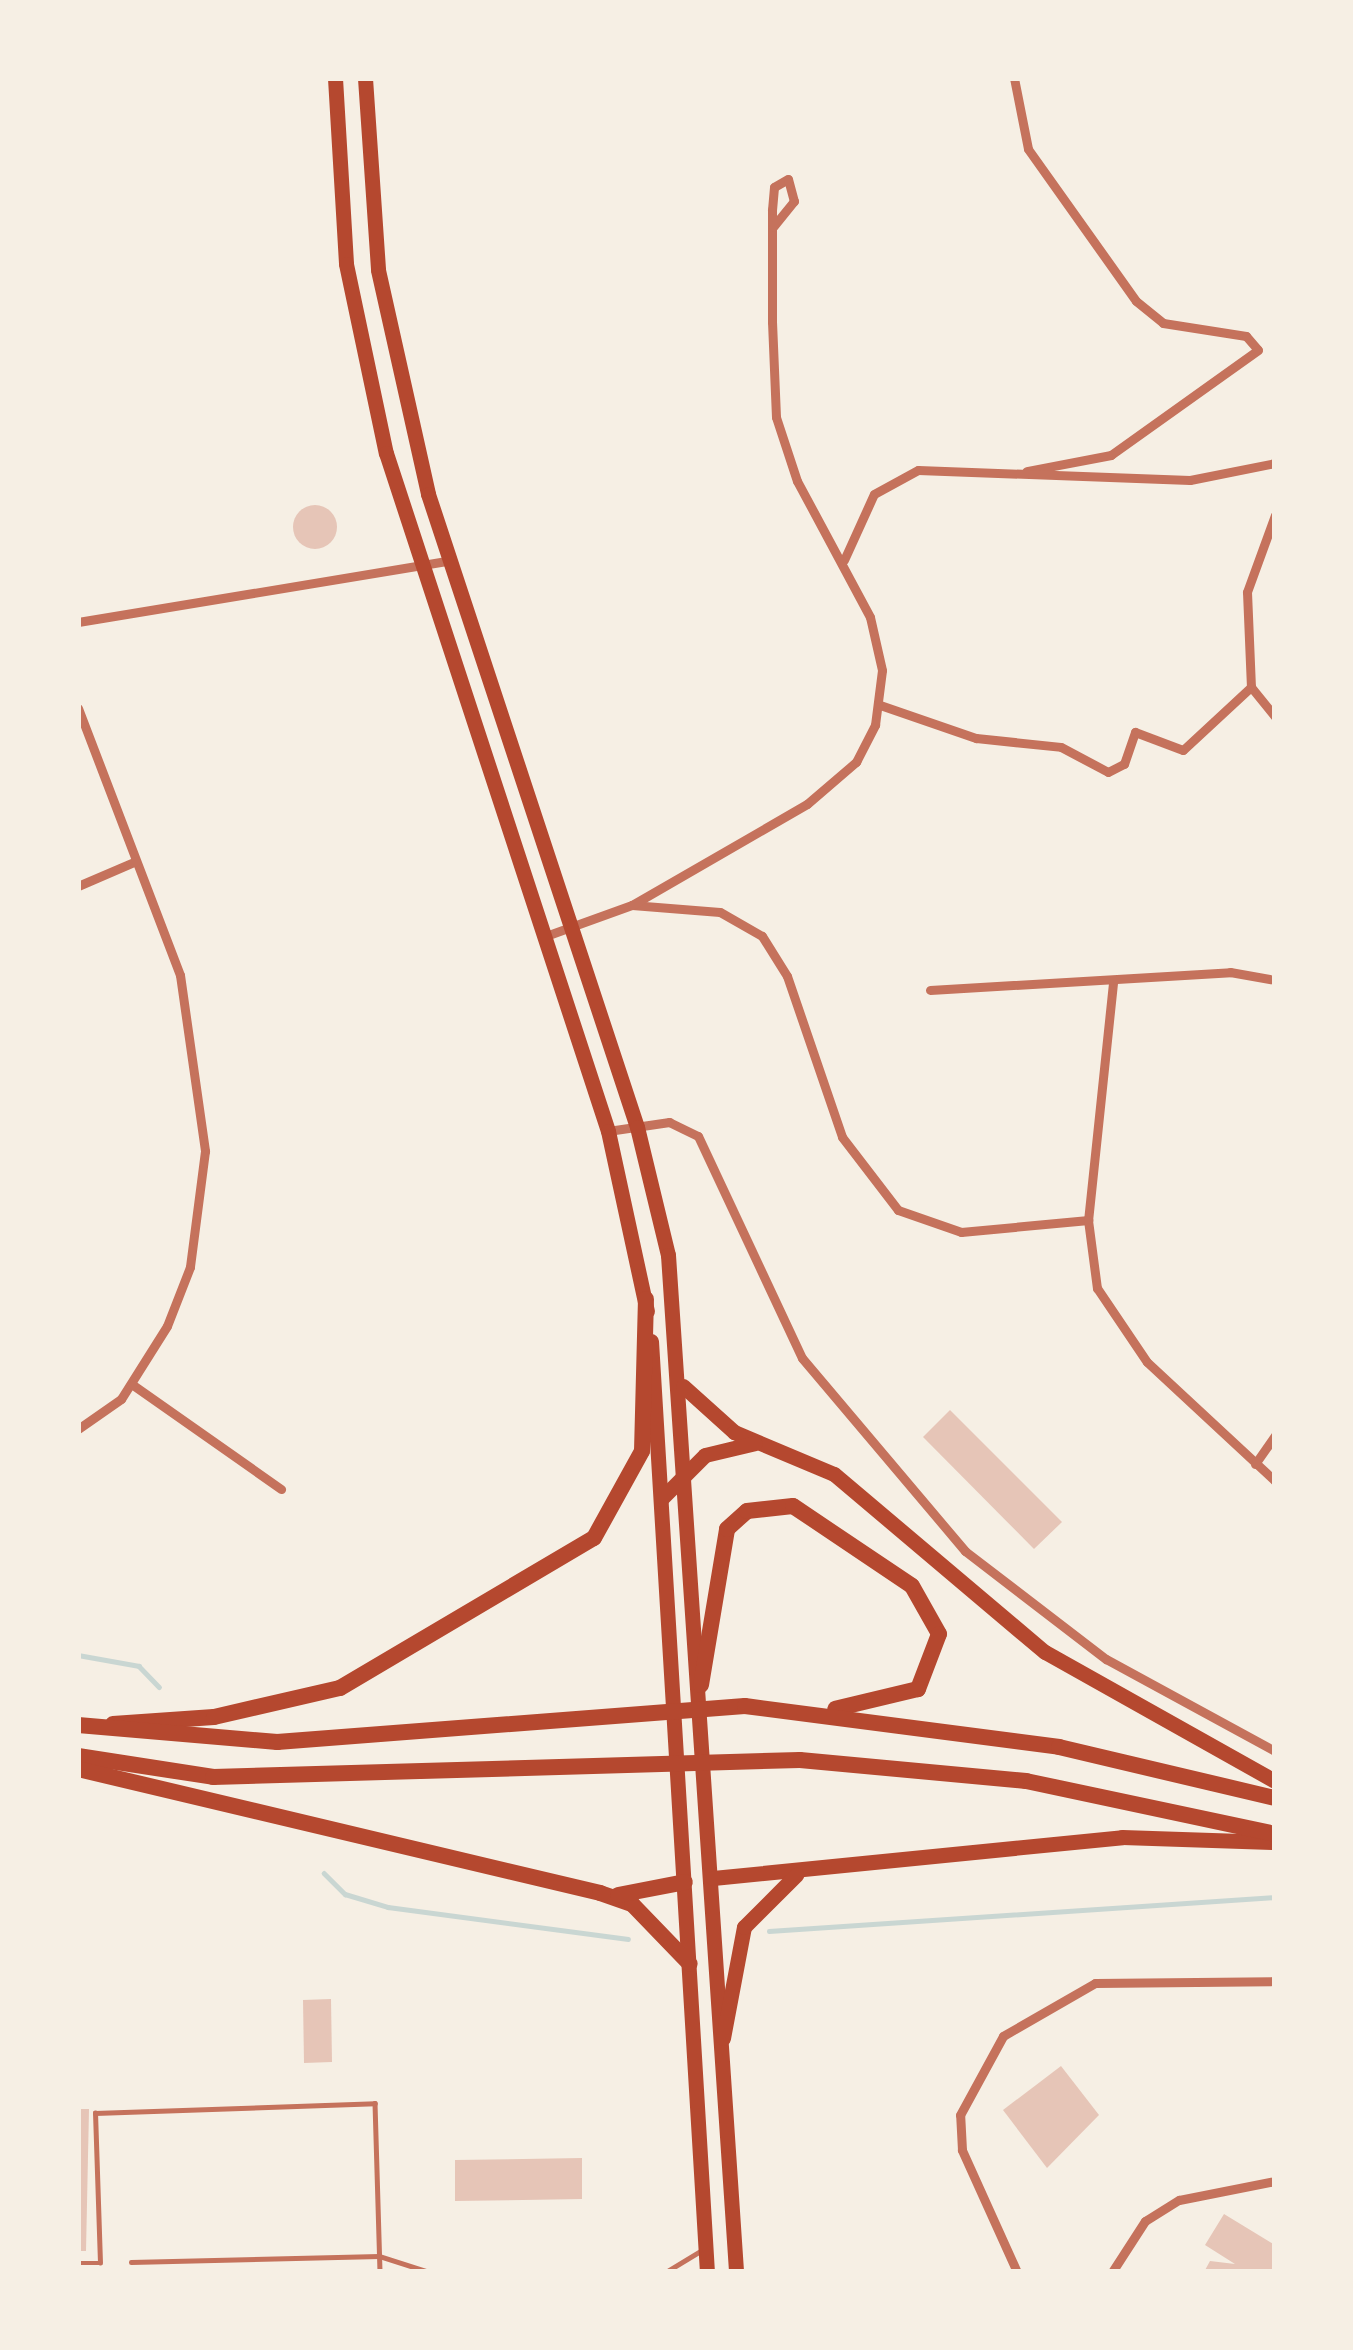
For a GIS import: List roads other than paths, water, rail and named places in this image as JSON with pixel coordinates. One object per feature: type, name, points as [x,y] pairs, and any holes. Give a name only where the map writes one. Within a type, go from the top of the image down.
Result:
[{"type":"highway","points":[[78,1725],[315,1697],[566,1559],[611,1518],[637,1473],[646,1299]]},
{"type":"highway","points":[[701,1685],[727,1529],[747,1511],[794,1506],[912,1586],[939,1634],[934,1666],[909,1695],[818,1712]]},
{"type":"highway","points":[[78,1725],[277,1742],[646,1706],[745,1706],[818,1712],[1072,1750],[1275,1798]]},
{"type":"highway","points":[[78,1756],[254,1777],[742,1759],[1026,1781],[1275,1838]]},
{"type":"highway","points":[[78,1769],[600,1893],[632,1904],[690,1964]]},
{"type":"highway","points":[[600,1893],[685,1882]]},
{"type":"main road","points":[[334,78],[346,264],[419,569],[608,1132],[646,1299],[707,2272]]},
{"type":"main road","points":[[365,78],[386,314],[448,561],[637,1126],[683,1386],[736,2272]]},
{"type":"main road","points":[[683,1386],[758,1443],[834,1474],[1088,1681],[1275,1781]]},
{"type":"main road","points":[[661,1499],[688,1466],[758,1443]]},
{"type":"main road","points":[[685,1882],[1123,1837],[1275,1838]]},
{"type":"main road","points":[[723,2038],[744,1927],[798,1874]]},
{"type":"street","points":[[1014,78],[1028,149],[1136,301],[1162,323],[1252,338],[1258,350],[1111,454],[1027,471]]},
{"type":"street","points":[[540,938],[632,905],[827,791],[863,750],[880,705],[879,647],[844,560],[796,481],[776,417],[772,227],[774,187],[788,179],[794,201],[772,227]]},
{"type":"street","points":[[844,560],[867,505],[894,478],[1027,471],[1171,480],[1275,463]]},
{"type":"street","points":[[1275,515],[1249,572],[1251,687],[1275,717]]},
{"type":"street","points":[[78,622],[448,561]]},
{"type":"street","points":[[880,705],[976,738],[1061,747],[1108,772],[1124,764],[1135,732],[1183,750],[1251,687]]},
{"type":"street","points":[[78,707],[184,993],[205,1151],[190,1267],[133,1385],[78,1429]]},
{"type":"street","points":[[78,886],[136,861]]},
{"type":"street","points":[[632,905],[720,912],[762,936],[787,976],[848,1148],[898,1210],[962,1232],[1088,1220]]},
{"type":"street","points":[[930,990],[1113,983],[1230,972],[1275,980]]},
{"type":"street","points":[[1113,983],[1088,1220],[1097,1288],[1115,1321],[1275,1481]]},
{"type":"street","points":[[608,1132],[678,1123],[698,1136],[802,1358],[965,1551],[1106,1659],[1275,1751]]},
{"type":"street","points":[[133,1385],[281,1489]]},
{"type":"street","points":[[1255,1463],[1275,1435]]},
{"type":"street","points":[[1016,2272],[962,2150],[959,2115],[1003,2036],[1095,1983],[1275,1981]]},
{"type":"street","points":[[1112,2272],[1145,2221],[1179,2200],[1275,2181]]},
{"type":"lane","points":[[78,2263],[100,2263],[94,2113],[375,2103],[380,2272]]},
{"type":"lane","points":[[666,2272],[705,2246]]},
{"type":"lane","points":[[131,2262],[380,2256],[429,2272]]},
{"type":"waterway","points":[[78,1655],[139,1666],[159,1687]]},
{"type":"waterway","points":[[324,1873],[345,1894],[388,1907],[628,1939]]},
{"type":"waterway","points":[[769,1931],[1275,1897]]}]
